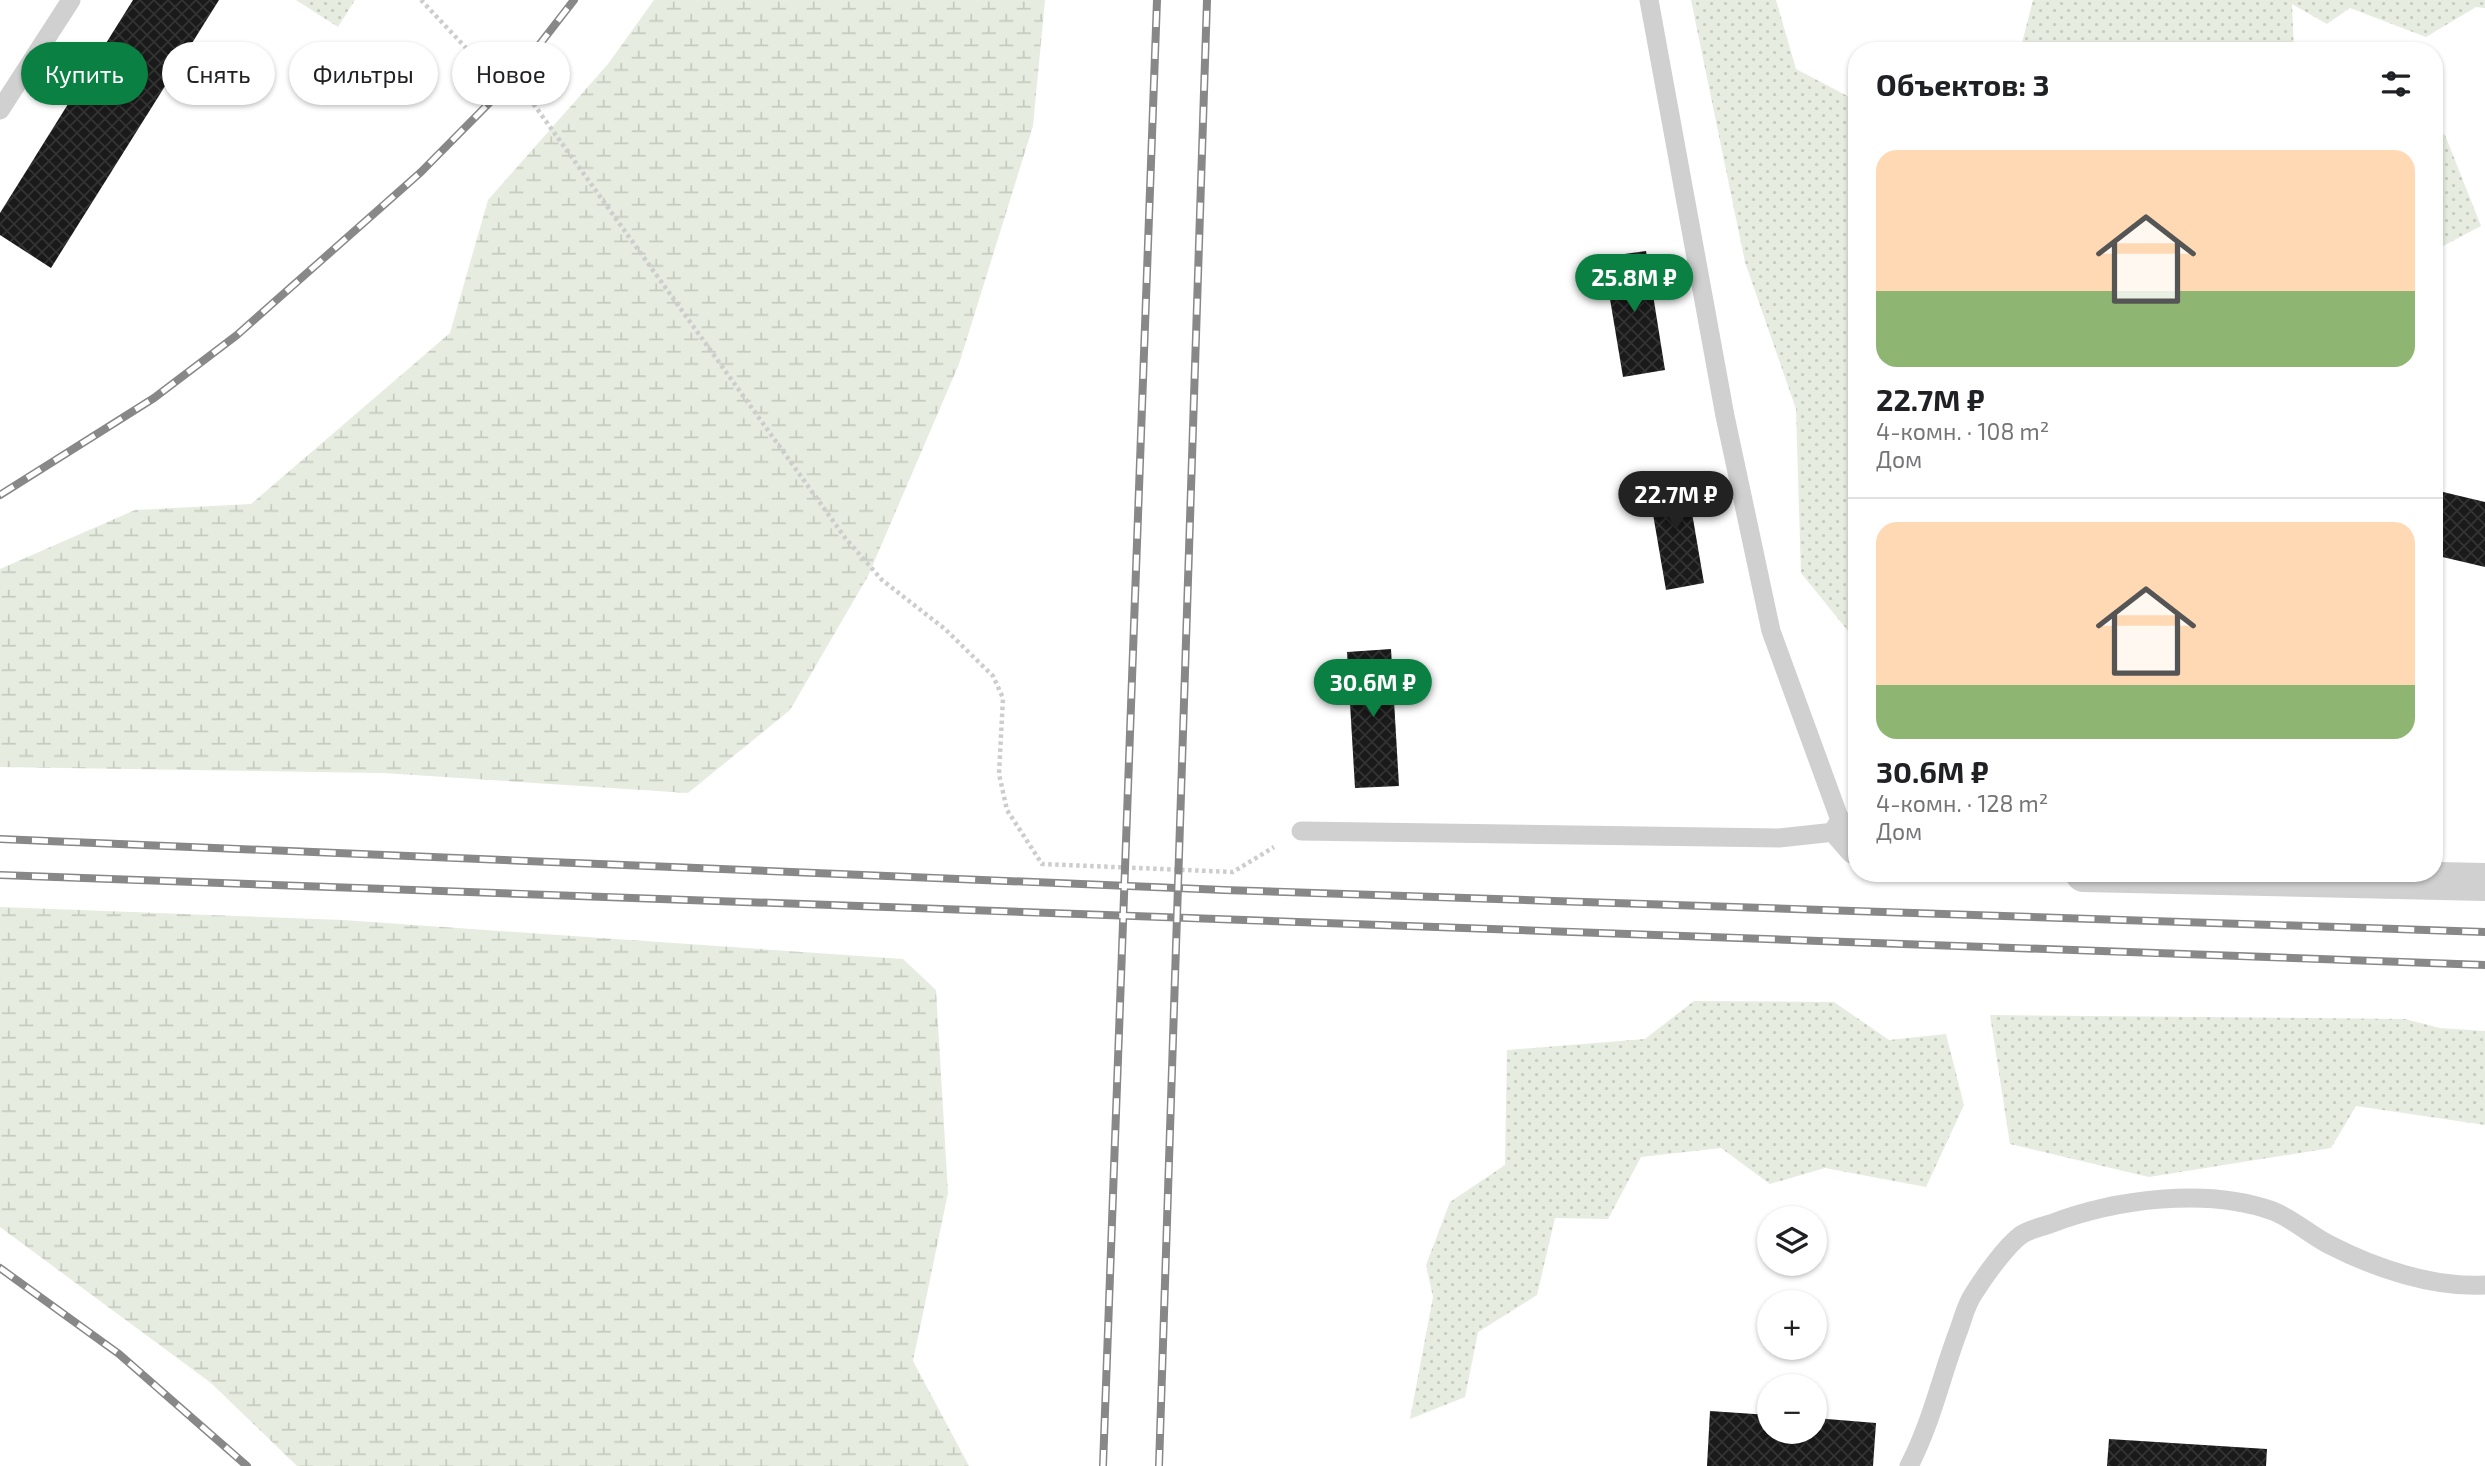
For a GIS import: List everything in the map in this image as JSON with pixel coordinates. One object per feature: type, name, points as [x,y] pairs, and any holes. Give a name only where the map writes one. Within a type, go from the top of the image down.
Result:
[{"type":"street","points":[[2443,881],[2485,882]]},
{"type":"lane","points":[[0,110],[71,0]]},
{"type":"lane","points":[[1649,0],[1725,416],[1771,631],[1848,834]]},
{"type":"lane","points":[[1301,831],[1848,839]]},
{"type":"lane","points":[[1909,1466],[1923,1440],[1972,1295],[2021,1235],[2063,1219],[2113,1206],[2178,1198],[2224,1199],[2274,1212],[2328,1244],[2385,1268],[2436,1281],[2468,1286],[2485,1285]]},
{"type":"path","points":[[421,0],[467,49],[512,80],[530,99],[846,539],[882,580],[945,629],[993,676],[1003,698],[999,774],[1007,810],[1042,864],[1233,872],[1301,831]]},
{"type":"green space","points":[[296,0],[355,0],[338,27]]},
{"type":"green space","points":[[654,0],[1045,0],[1033,126],[959,364],[868,576],[790,710],[688,793],[383,773],[0,767],[0,569],[135,510],[251,504],[450,333],[488,200],[608,64]]},
{"type":"green space","points":[[1691,0],[1776,0],[1796,69],[1848,96],[1848,631],[1801,573],[1796,409],[1745,262]]},
{"type":"green space","points":[[2033,0],[2485,0],[2485,8],[2476,7],[2426,37],[2350,8],[2327,24],[2292,4],[2294,42],[2022,42]]},
{"type":"green space","points":[[2443,134],[2445,135],[2481,226],[2443,246]]},
{"type":"green space","points":[[0,907],[343,920],[903,959],[936,990],[948,1193],[913,1361],[969,1466],[297,1466],[211,1383],[0,1227]]},
{"type":"green space","points":[[1694,1001],[1834,1002],[1889,1040],[1946,1034],[1964,1105],[1926,1187],[1825,1168],[1770,1184],[1721,1148],[1641,1157],[1608,1219],[1555,1218],[1537,1295],[1478,1332],[1465,1397],[1410,1419],[1433,1297],[1426,1265],[1450,1202],[1505,1165],[1507,1050],[1645,1039]]},
{"type":"green space","points":[[1990,1015],[2405,1019],[2440,1028],[2485,1031],[2485,1125],[2356,1106],[2331,1148],[2149,1177],[2010,1144]]},
{"type":"building","points":[[133,0],[219,0],[193,42],[162,42],[162,91],[51,268],[0,235],[0,213],[67,105],[148,105],[148,42],[107,42]]},
{"type":"building","points":[[1646,251],[1665,370],[1623,377],[1603,257]]},
{"type":"building","points":[[1685,472],[1704,583],[1666,590],[1647,479]]},
{"type":"building","points":[[2443,492],[2485,502],[2485,567],[2443,557]]},
{"type":"building","points":[[1391,649],[1399,786],[1355,788],[1347,652]]},
{"type":"building","points":[[1710,1411],[1757,1414],[1757,1444],[1827,1444],[1827,1419],[1876,1423],[1873,1466],[1707,1466]]},
{"type":"building","points":[[2109,1439],[2267,1449],[2266,1466],[2107,1466]]},
{"type":"railway","points":[[0,495],[154,398],[237,335],[421,172],[512,80],[574,0]]},
{"type":"railway","points":[[1103,1466],[1157,0]]},
{"type":"railway","points":[[1159,1466],[1207,0]]},
{"type":"railway","points":[[0,839],[1224,890],[2485,932]]},
{"type":"railway","points":[[0,875],[2485,965]]},
{"type":"railway","points":[[0,1268],[119,1354],[247,1466]]}]
